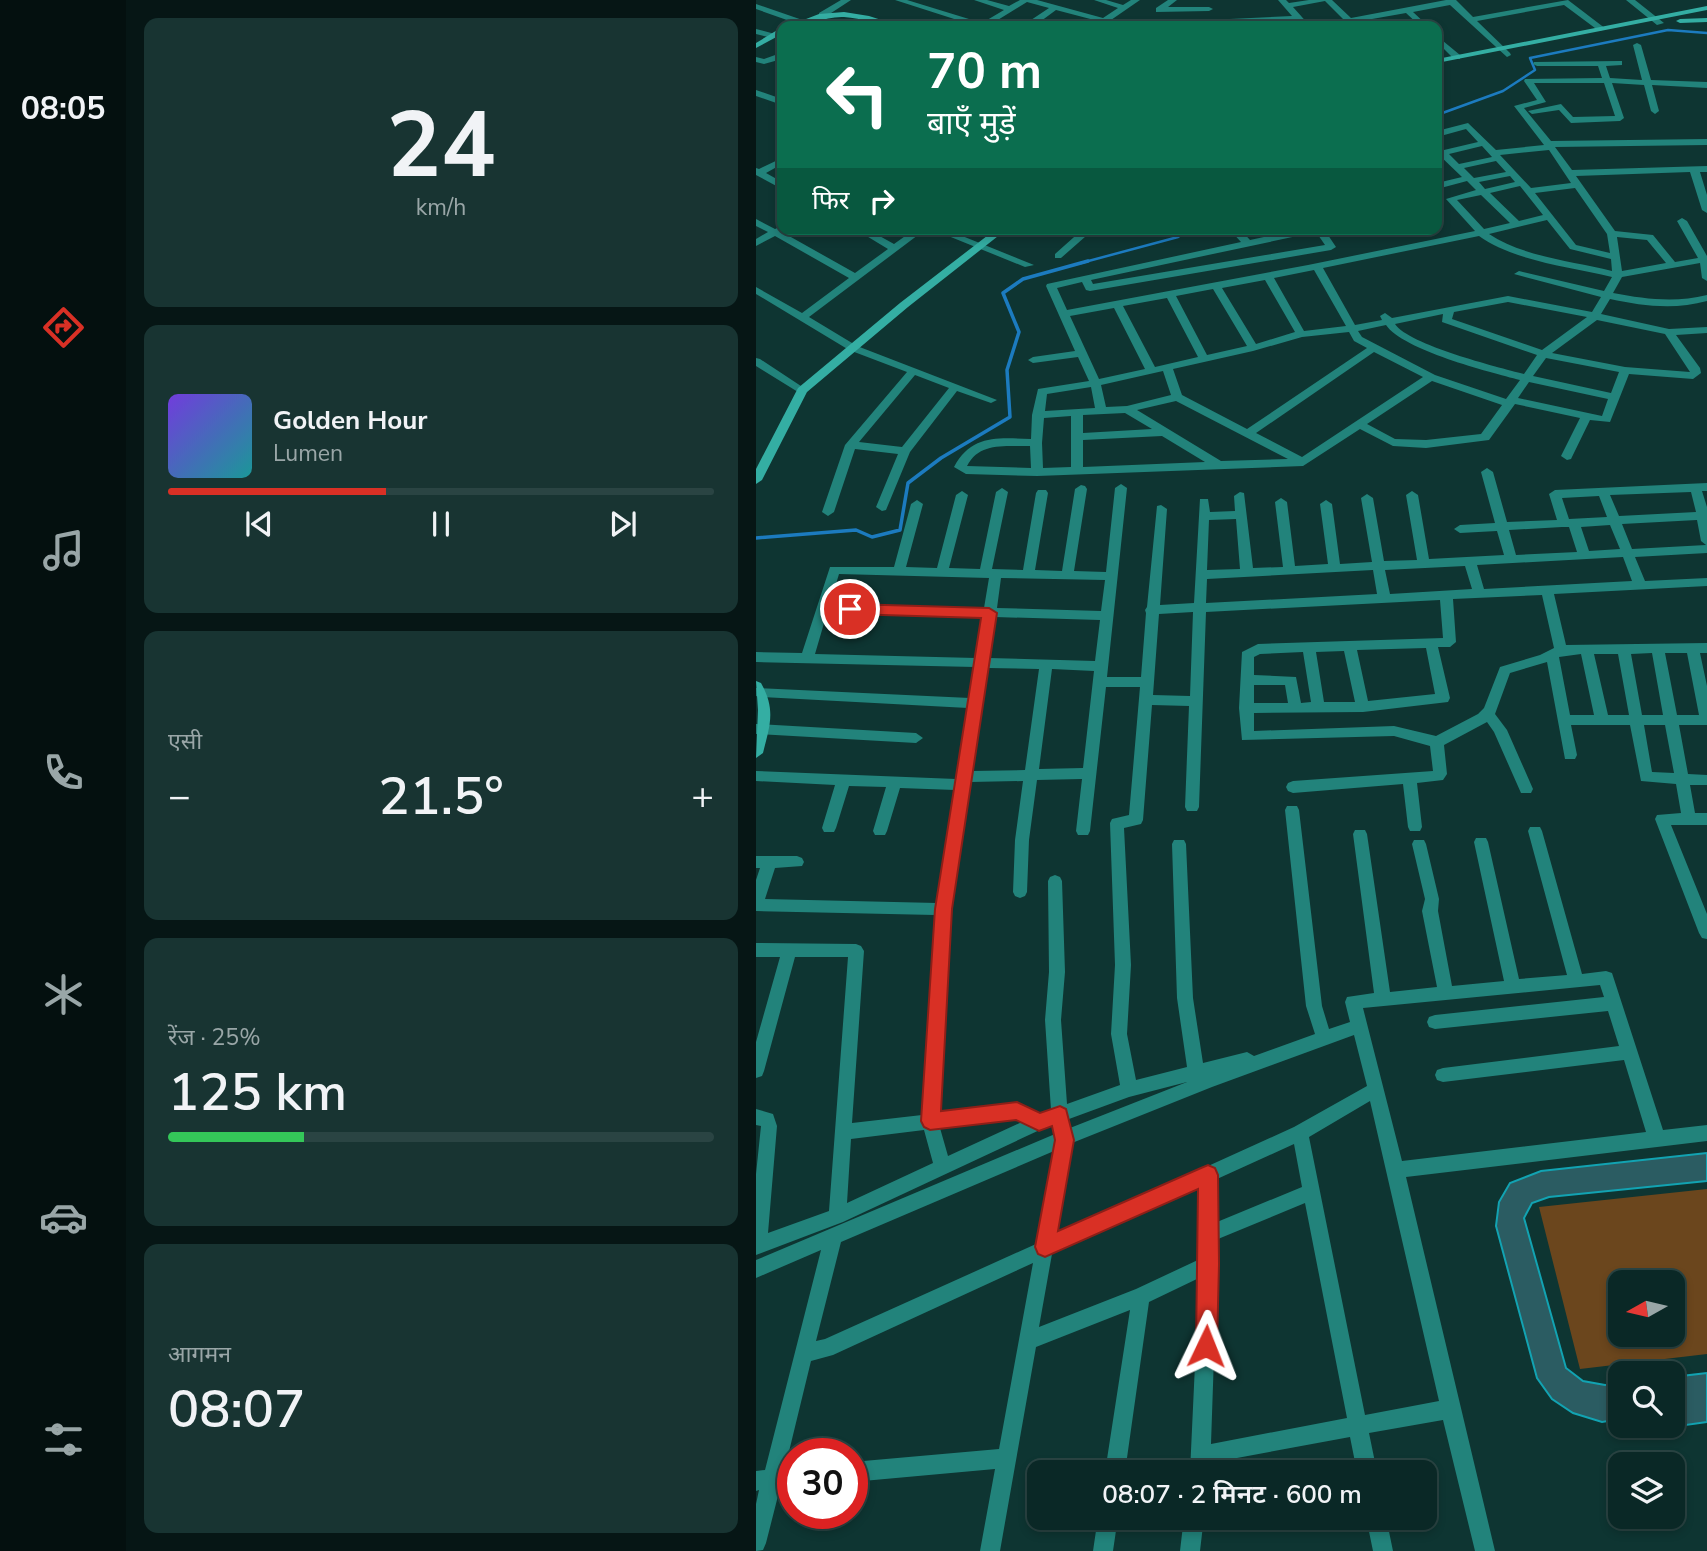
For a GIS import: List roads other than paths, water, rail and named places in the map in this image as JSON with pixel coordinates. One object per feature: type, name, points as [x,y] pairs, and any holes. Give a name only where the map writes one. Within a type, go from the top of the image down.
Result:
[{"type":"main road","points":[[1442,60],[1504,52],[1657,21],[1707,8]]},
{"type":"main road","points":[[849,14],[860,21]]},
{"type":"main road","points":[[805,21],[822,15],[849,14],[876,21]]},
{"type":"main road","points":[[1442,68],[1602,29],[1657,21],[1707,20]]},
{"type":"main road","points":[[756,46],[777,34]]},
{"type":"main road","points":[[756,480],[802,390],[995,235]]},
{"type":"main road","points":[[756,753],[766,706],[758,689]]},
{"type":"street","points":[[828,0],[844,2]]},
{"type":"street","points":[[899,0],[968,21]]},
{"type":"street","points":[[978,0],[1010,9]]},
{"type":"street","points":[[992,21],[1026,0],[1092,21]]},
{"type":"street","points":[[1098,0],[1122,7]]},
{"type":"street","points":[[1104,21],[1136,0]]},
{"type":"street","points":[[1173,0],[1159,10],[1209,9]]},
{"type":"street","points":[[1206,21],[1213,0]]},
{"type":"street","points":[[1285,3],[1322,0]]},
{"type":"street","points":[[1328,0],[1349,21]]},
{"type":"street","points":[[1630,0],[1657,21]]},
{"type":"street","points":[[1365,21],[1452,1],[1504,52]]},
{"type":"street","points":[[1471,20],[1565,1],[1602,29]]},
{"type":"street","points":[[822,15],[844,2]]},
{"type":"street","points":[[1285,3],[1302,21]]},
{"type":"street","points":[[756,6],[789,21]]},
{"type":"street","points":[[1036,21],[1055,8]]},
{"type":"street","points":[[1408,11],[1419,21]]},
{"type":"street","points":[[1270,21],[1299,18]]},
{"type":"street","points":[[756,31],[772,36]]},
{"type":"street","points":[[1442,43],[1457,57]]},
{"type":"street","points":[[1637,45],[1655,111]]},
{"type":"street","points":[[756,59],[764,62],[777,56]]},
{"type":"street","points":[[1523,112],[1561,107],[1571,120],[1619,119],[1601,63]]},
{"type":"street","points":[[1537,64],[1619,63]]},
{"type":"street","points":[[1360,425],[1392,442],[1426,444],[1485,437],[1544,354],[1595,316],[1618,275],[1612,234],[1519,104],[1542,102],[1528,81],[1707,85]]},
{"type":"street","points":[[756,93],[777,100]]},
{"type":"street","points":[[1442,133],[1468,126],[1525,187],[1573,247],[1616,257]]},
{"type":"street","points":[[1568,173],[1683,159],[1707,142]]},
{"type":"street","points":[[1442,154],[1485,143]]},
{"type":"street","points":[[1458,167],[1497,155],[1550,145],[1683,159],[1707,169]]},
{"type":"street","points":[[1442,155],[1458,167],[1517,224]]},
{"type":"street","points":[[1683,159],[1707,210]]},
{"type":"street","points":[[758,172],[777,163]]},
{"type":"street","points":[[758,172],[777,183]]},
{"type":"street","points":[[1442,185],[1512,173]]},
{"type":"street","points":[[1576,185],[1525,187],[1451,199],[1483,233],[1506,248],[1618,275],[1706,259]]},
{"type":"street","points":[[1066,314],[1317,267],[1483,233],[1550,216]]},
{"type":"street","points":[[1682,221],[1706,259],[1707,278]]},
{"type":"street","points":[[756,222],[777,230]]},
{"type":"street","points":[[756,243],[777,231]]},
{"type":"street","points":[[1612,234],[1650,237],[1672,265]]},
{"type":"street","points":[[786,235],[856,278]]},
{"type":"street","points":[[870,235],[895,249]]},
{"type":"street","points":[[802,318],[914,235]]},
{"type":"street","points":[[950,235],[1029,265]]},
{"type":"street","points":[[1058,256],[1082,235]]},
{"type":"street","points":[[1240,235],[1248,244]]},
{"type":"street","points":[[1102,412],[1095,383],[1051,286],[1289,235]]},
{"type":"street","points":[[1085,279],[1090,288],[1331,247],[1322,235]]},
{"type":"street","points":[[1317,267],[1358,339],[1431,377],[1511,402],[1605,420],[1625,370]]},
{"type":"street","points":[[1519,274],[1605,294],[1674,305],[1697,303],[1707,298]]},
{"type":"street","points":[[1267,275],[1301,334]]},
{"type":"street","points":[[1216,286],[1253,348]]},
{"type":"street","points":[[756,290],[853,348],[991,400]]},
{"type":"street","points":[[1170,295],[1204,359]]},
{"type":"street","points":[[1037,472],[1036,443],[1042,391],[1095,383],[1253,348],[1301,334],[1351,329],[1387,319],[1508,299],[1669,332],[1707,330]]},
{"type":"street","points":[[1117,304],[1151,370]]},
{"type":"street","points":[[1450,310],[1446,320],[1544,354],[1625,370],[1693,376],[1696,373],[1695,368],[1669,332]]},
{"type":"street","points":[[1387,319],[1395,331],[1419,344],[1526,380],[1615,397]]},
{"type":"street","points":[[1248,433],[1373,348]]},
{"type":"street","points":[[1033,360],[1082,353]]},
{"type":"street","points":[[757,362],[802,390]]},
{"type":"street","points":[[1167,366],[1177,397]]},
{"type":"street","points":[[828,512],[851,445],[913,371]]},
{"type":"street","points":[[1036,443],[978,445],[964,455],[960,467],[966,470],[1037,472],[1303,462],[1431,377]]},
{"type":"street","points":[[882,507],[905,451],[955,387]]},
{"type":"street","points":[[1038,415],[1127,410],[1177,397],[1303,462]]},
{"type":"street","points":[[1127,410],[1221,467]]},
{"type":"street","points":[[1077,414],[1077,471]]},
{"type":"street","points":[[1567,456],[1586,417]]},
{"type":"street","points":[[1077,437],[1165,432]]},
{"type":"street","points":[[851,445],[905,451]]},
{"type":"street","points":[[1487,472],[1511,559]]},
{"type":"street","points":[[1585,556],[1555,494],[1701,487],[1702,516],[1707,541]]},
{"type":"street","points":[[1083,831],[1121,488]]},
{"type":"street","points":[[1067,575],[1081,489]]},
{"type":"street","points":[[942,1166],[930,1121],[943,909],[982,663],[989,613],[990,573],[1002,492]]},
{"type":"street","points":[[1603,492],[1640,585]]},
{"type":"street","points":[[1027,574],[1042,493]]},
{"type":"street","points":[[942,572],[962,495]]},
{"type":"street","points":[[1412,495],[1424,564]]},
{"type":"street","points":[[1240,496],[1247,573]]},
{"type":"street","points":[[1367,498],[1384,598]]},
{"type":"street","points":[[1281,502],[1290,571]]},
{"type":"street","points":[[900,571],[917,504]]},
{"type":"street","points":[[1326,504],[1335,569]]},
{"type":"street","points":[[1129,1089],[1119,1034],[1123,965],[1117,823],[1136,820],[1161,509]]},
{"type":"street","points":[[1192,807],[1204,509],[1241,515]]},
{"type":"street","points":[[1460,529],[1702,516]]},
{"type":"street","points":[[1201,575],[1707,549]]},
{"type":"street","points":[[1470,562],[1479,593]]},
{"type":"street","points":[[807,659],[834,569],[1110,576]]},
{"type":"street","points":[[1151,610],[1707,582]]},
{"type":"street","points":[[1547,590],[1570,755]]},
{"type":"street","points":[[1446,595],[1450,642],[1250,652],[1247,655],[1247,737],[1394,731],[1437,742],[1487,713],[1504,670],[1556,653],[1700,648],[1707,720],[1564,720]]},
{"type":"street","points":[[823,608],[1105,617]]},
{"type":"street","points":[[1246,708],[1363,707],[1443,698],[1431,643]]},
{"type":"street","points":[[1350,647],[1363,707]]},
{"type":"street","points":[[1309,648],[1318,707]]},
{"type":"street","points":[[1624,649],[1646,777],[1707,780]]},
{"type":"street","points":[[1658,649],[1689,819]]},
{"type":"street","points":[[1587,650],[1602,720]]},
{"type":"street","points":[[756,657],[1101,666]]},
{"type":"street","points":[[1020,892],[1022,840],[1046,663]]},
{"type":"street","points":[[1247,680],[1290,680],[1305,734]]},
{"type":"street","points":[[1098,682],[1146,682]]},
{"type":"street","points":[[758,689],[976,703]]},
{"type":"street","points":[[1144,700],[1195,701]]},
{"type":"street","points":[[1487,713],[1507,743],[1526,789]]},
{"type":"street","points":[[759,729],[916,738]]},
{"type":"street","points":[[1293,787],[1439,775],[1437,742]]},
{"type":"street","points":[[756,776],[895,782],[1089,774]]},
{"type":"street","points":[[1409,778],[1415,827]]},
{"type":"street","points":[[829,828],[844,780]]},
{"type":"street","points":[[880,831],[895,782]]},
{"type":"street","points":[[1292,810],[1314,1006],[1324,1038]]},
{"type":"street","points":[[1706,927],[1662,819],[1707,819]]},
{"type":"street","points":[[1535,831],[1576,981]]},
{"type":"street","points":[[1360,834],[1383,999]]},
{"type":"street","points":[[1481,842],[1513,987]]},
{"type":"street","points":[[1179,844],[1185,998],[1196,1070]]},
{"type":"street","points":[[1419,844],[1432,899],[1430,911],[1446,993]]},
{"type":"street","points":[[797,862],[763,862],[756,905],[943,909]]},
{"type":"street","points":[[990,1551],[1064,1140],[1053,1020],[1057,972],[1055,880]]},
{"type":"street","points":[[756,950],[856,951],[837,1216]]},
{"type":"street","points":[[756,1071],[789,951]]},
{"type":"street","points":[[1485,1551],[1353,1002],[1606,978],[1657,1139]]},
{"type":"street","points":[[1435,1023],[1614,1003]]},
{"type":"street","points":[[756,1269],[1064,1140],[1287,1051],[1359,1026]]},
{"type":"street","points":[[756,1116],[767,1120],[769,1126],[757,1245],[837,1216],[1039,1122],[1129,1089],[1196,1070],[1287,1051]]},
{"type":"street","points":[[1443,1074],[1629,1052]]},
{"type":"street","points":[[803,1353],[826,1348],[1300,1133],[1376,1089]]},
{"type":"street","points":[[843,1132],[1017,1111],[1039,1122]]},
{"type":"street","points":[[1300,1133],[1365,1460]]},
{"type":"street","points":[[1395,1170],[1707,1133]]},
{"type":"street","points":[[1201,1460],[1209,1264],[1208,1175]]},
{"type":"street","points":[[1209,1234],[1311,1192]]},
{"type":"street","points":[[756,1543],[764,1480],[803,1353],[832,1237]]},
{"type":"street","points":[[1028,1341],[1141,1296],[1209,1264]]},
{"type":"street","points":[[1117,1460],[1141,1296]]},
{"type":"street","points":[[1218,1460],[1358,1426],[1449,1409]]},
{"type":"street","points":[[868,1471],[1007,1458]]},
{"type":"street","points":[[1103,1551],[1106,1530]]},
{"type":"street","points":[[1190,1551],[1192,1530]]},
{"type":"street","points":[[1379,1530],[1383,1551]]},
{"type":"waterway","points":[[1442,113],[1503,91],[1535,70],[1530,58],[1668,30],[1707,33]]},
{"type":"waterway","points":[[1081,263],[1181,235]]},
{"type":"waterway","points":[[756,538],[856,530],[872,537],[900,530],[908,483],[941,458],[1010,417],[1007,370],[1019,332],[1003,293],[1023,279],[1088,261]]}]
